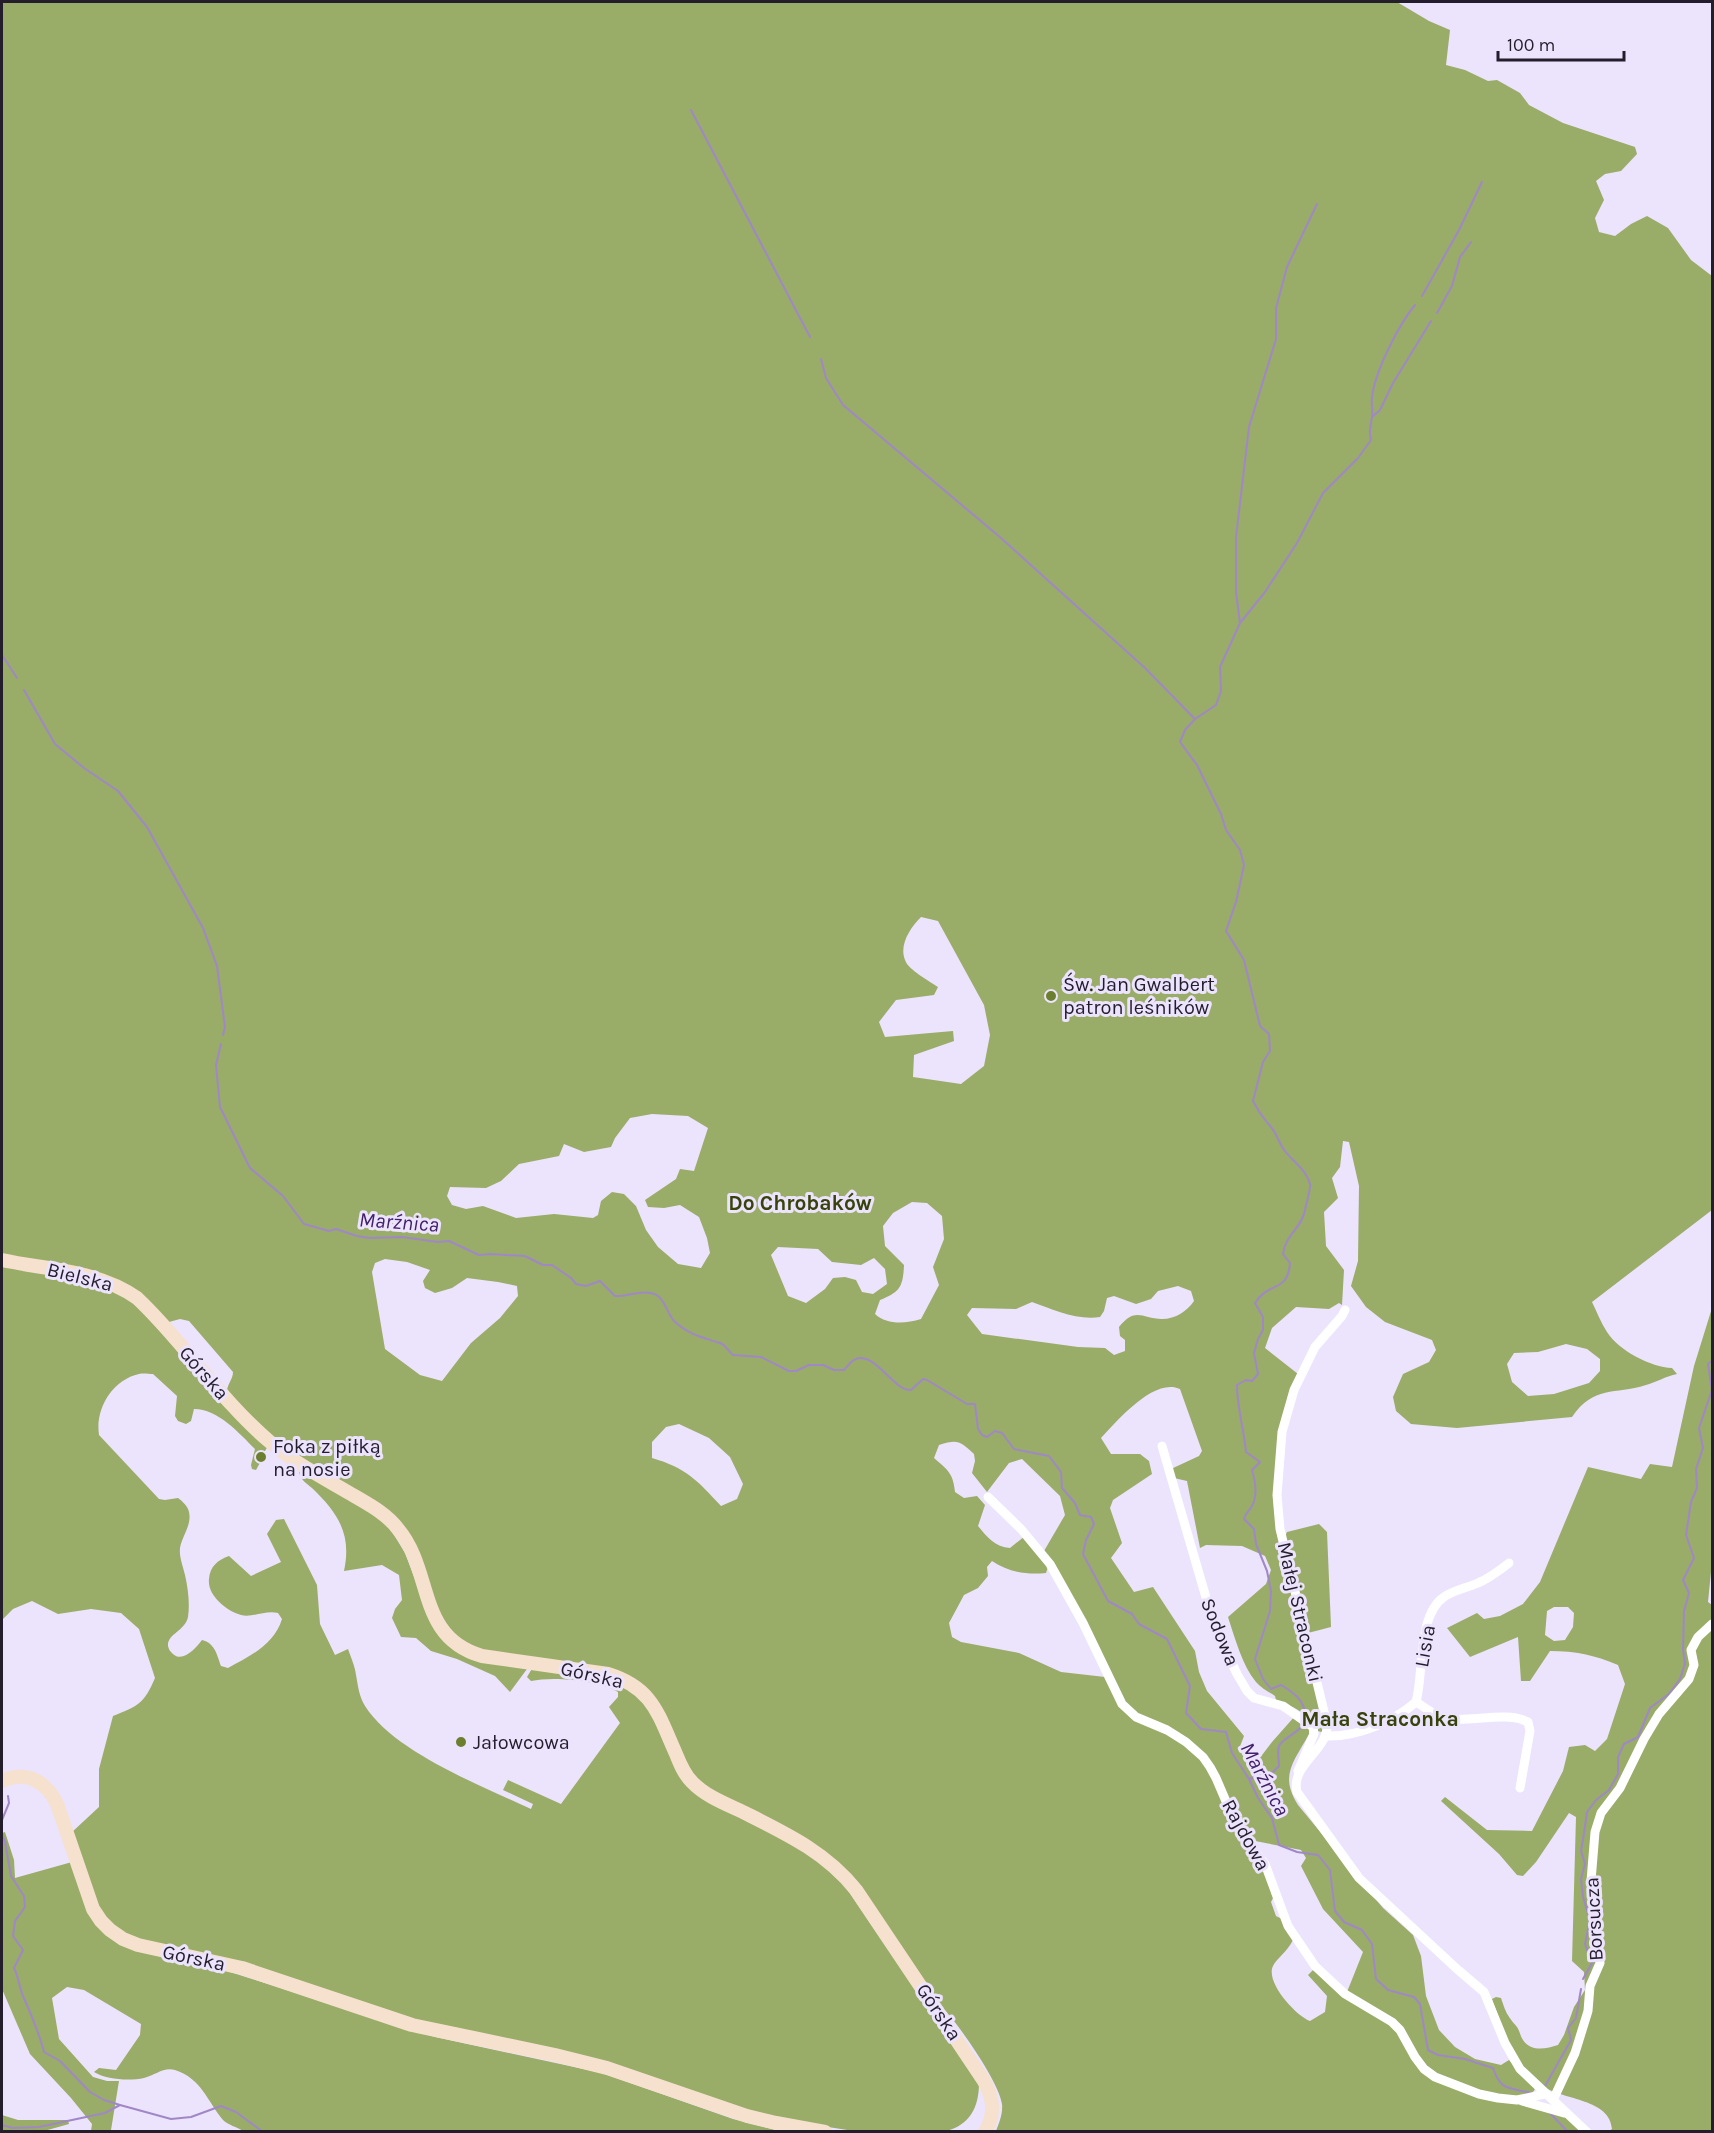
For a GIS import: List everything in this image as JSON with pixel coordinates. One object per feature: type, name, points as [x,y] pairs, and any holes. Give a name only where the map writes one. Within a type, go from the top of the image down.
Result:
[{"type":"street","name":"Bielska","points":[[2,1260],[78,1274],[117,1286],[137,1298],[174,1338]]},
{"type":"street","name":"Małej Straconki","points":[[1327,1736],[1327,1724],[1280,1529],[1277,1495],[1282,1432],[1294,1390],[1310,1355],[1345,1310]]},
{"type":"street","name":"Górska","points":[[174,1338],[233,1407],[268,1441],[289,1457],[381,1512],[393,1522],[411,1551],[436,1619],[444,1633],[454,1643],[482,1656],[598,1672],[633,1684],[651,1702],[680,1762],[693,1782],[718,1799],[808,1847],[838,1869],[869,1909],[984,2081],[993,2105],[991,2120],[985,2132]]},
{"type":"street","name":"Sodowa","points":[[1162,1446],[1211,1617],[1225,1652],[1251,1695],[1259,1700],[1283,1706],[1311,1725],[1314,1734],[1300,1763],[1297,1777]]},
{"type":"street","name":"Rajdowa","points":[[988,1497],[1033,1542],[1050,1564],[1083,1623],[1122,1704],[1136,1717],[1167,1730],[1186,1742],[1203,1757],[1210,1767],[1237,1827],[1265,1864],[1288,1926],[1315,1966],[1345,1994],[1392,2022],[1400,2030],[1419,2063],[1435,2077],[1479,2094],[1521,2099],[1566,2113]]},
{"type":"street","name":"Lisia","points":[[1416,1702],[1426,1632],[1430,1615],[1436,1605],[1445,1596],[1480,1583],[1509,1563]]},
{"type":"street","name":"Borsucza","points":[[1546,2096],[1575,2053],[1588,2011],[1590,1986],[1599,1963],[1591,1881],[1595,1832],[1601,1813],[1620,1788],[1659,1714],[1689,1679],[1694,1665],[1691,1650],[1698,1637],[1713,1624]]},
{"type":"street","points":[[1520,1788],[1530,1731],[1528,1722],[1509,1718],[1451,1719],[1416,1702],[1359,1733],[1327,1736],[1297,1777],[1296,1788],[1301,1800],[1359,1878],[1456,1969],[1484,1992],[1513,2059],[1546,2096],[1587,2132]]},
{"type":"street","name":"Górska","points":[[2,1781],[14,1777],[25,1777],[35,1779],[48,1788],[57,1804],[93,1909],[111,1930],[130,1942],[242,1968],[412,2025],[596,2065],[754,2118],[825,2132]]},
{"type":"street","name":"Rajdowa","points":[[1521,2099],[1546,2096]]},
{"type":"green space","points":[[2,2],[1397,2],[1429,21],[1450,30],[1446,65],[1465,70],[1488,81],[1497,80],[1520,93],[1529,105],[1563,123],[1635,147],[1637,154],[1621,171],[1605,174],[1596,181],[1604,200],[1595,218],[1599,232],[1615,236],[1647,216],[1668,228],[1691,260],[1712,276],[1712,1210],[1592,1302],[1607,1332],[1619,1346],[1645,1361],[1672,1368],[1677,1374],[1635,1388],[1597,1395],[1580,1407],[1572,1417],[1457,1428],[1411,1424],[1396,1411],[1393,1397],[1403,1374],[1429,1362],[1436,1350],[1432,1340],[1385,1322],[1366,1307],[1351,1286],[1358,1261],[1359,1186],[1349,1142],[1343,1141],[1340,1167],[1332,1178],[1338,1198],[1324,1212],[1326,1246],[1344,1270],[1342,1305],[1339,1303],[1329,1309],[1296,1307],[1272,1328],[1265,1348],[1298,1374],[1291,1389],[1280,1431],[1276,1460],[1275,1512],[1300,1633],[1324,1719],[1322,1732],[1317,1731],[1306,1715],[1276,1700],[1275,1696],[1258,1684],[1243,1660],[1228,1617],[1266,1584],[1271,1570],[1265,1556],[1242,1546],[1206,1545],[1200,1548],[1187,1481],[1174,1478],[1171,1469],[1199,1456],[1202,1451],[1180,1389],[1170,1387],[1159,1389],[1148,1395],[1126,1412],[1101,1438],[1111,1454],[1140,1454],[1149,1461],[1152,1474],[1113,1500],[1110,1508],[1122,1543],[1111,1558],[1134,1592],[1153,1587],[1195,1651],[1199,1672],[1207,1691],[1244,1736],[1239,1749],[1246,1761],[1256,1763],[1295,1716],[1309,1728],[1309,1734],[1294,1761],[1289,1777],[1292,1794],[1298,1805],[1383,1908],[1413,1935],[1421,1956],[1426,1996],[1439,2030],[1455,2047],[1475,2059],[1501,2065],[1509,2060],[1535,2089],[1531,2095],[1511,2096],[1492,2093],[1436,2074],[1421,2062],[1403,2032],[1389,2017],[1347,1992],[1363,1952],[1323,1909],[1301,1866],[1306,1858],[1301,1850],[1250,1840],[1230,1810],[1217,1776],[1192,1743],[1172,1730],[1139,1716],[1124,1703],[1060,1574],[1044,1551],[1065,1515],[1060,1496],[1022,1459],[1009,1463],[987,1492],[972,1473],[974,1454],[962,1444],[951,1442],[939,1445],[934,1458],[949,1472],[955,1492],[964,1498],[977,1496],[985,1505],[978,1526],[988,1538],[1000,1546],[1010,1548],[1025,1536],[1048,1567],[1046,1573],[1032,1574],[1011,1570],[992,1561],[987,1567],[988,1576],[978,1588],[964,1595],[949,1623],[952,1637],[961,1642],[1019,1653],[1061,1672],[1105,1677],[1127,1713],[1176,1737],[1201,1758],[1215,1778],[1235,1828],[1262,1867],[1274,1896],[1271,1902],[1276,1916],[1282,1919],[1293,1940],[1273,1966],[1272,1973],[1273,1981],[1290,2006],[1310,2021],[1325,2012],[1327,1996],[1308,1975],[1314,1969],[1344,1996],[1391,2024],[1399,2032],[1423,2071],[1435,2079],[1479,2095],[1527,2104],[1565,2117],[1581,2131],[996,2131],[1002,2104],[994,2082],[967,2039],[941,2006],[858,1882],[838,1863],[806,1839],[771,1819],[728,1799],[699,1780],[691,1772],[668,1721],[651,1694],[638,1683],[599,1668],[551,1660],[489,1654],[455,1640],[445,1630],[438,1617],[407,1538],[390,1514],[377,1504],[287,1452],[250,1419],[227,1394],[233,1372],[189,1321],[180,1319],[169,1322],[132,1291],[97,1274],[66,1266],[2,1256]],"holes":[[[921,917],[938,921],[984,1005],[990,1035],[984,1066],[961,1084],[913,1077],[914,1055],[954,1041],[953,1031],[885,1037],[879,1022],[896,1000],[934,995],[938,987],[913,970],[904,958],[904,945],[912,927]],[[652,1114],[688,1116],[708,1128],[694,1171],[680,1169],[676,1179],[645,1200],[648,1207],[664,1208],[680,1205],[699,1217],[710,1253],[701,1268],[678,1264],[658,1247],[646,1230],[636,1206],[624,1194],[612,1192],[601,1201],[598,1215],[593,1218],[554,1214],[516,1218],[483,1206],[466,1209],[452,1205],[447,1196],[450,1187],[486,1188],[501,1181],[519,1164],[559,1156],[564,1144],[584,1152],[611,1147],[630,1118]],[[912,1202],[927,1203],[942,1216],[944,1239],[933,1267],[939,1285],[921,1319],[896,1322],[885,1320],[875,1314],[880,1300],[899,1288],[904,1272],[904,1265],[885,1246],[883,1226],[893,1213]],[[778,1247],[818,1249],[832,1262],[861,1265],[874,1258],[885,1269],[887,1284],[873,1294],[862,1292],[856,1280],[845,1277],[833,1278],[825,1289],[806,1303],[788,1296],[771,1255]],[[385,1259],[407,1262],[430,1270],[423,1281],[425,1288],[435,1293],[452,1288],[467,1278],[517,1286],[518,1296],[500,1318],[471,1343],[442,1381],[420,1375],[385,1349],[372,1272],[375,1263]],[[1178,1286],[1191,1291],[1194,1301],[1188,1308],[1172,1318],[1162,1319],[1139,1315],[1130,1317],[1119,1327],[1120,1336],[1125,1340],[1125,1351],[1114,1355],[1105,1348],[1078,1347],[982,1334],[967,1315],[972,1308],[1016,1309],[1032,1302],[1065,1314],[1092,1318],[1100,1317],[1107,1298],[1114,1296],[1136,1304],[1151,1299],[1158,1291]],[[1566,1344],[1587,1349],[1600,1359],[1600,1371],[1589,1383],[1554,1394],[1528,1396],[1512,1382],[1507,1364],[1514,1353],[1538,1352]],[[679,1424],[709,1438],[730,1457],[743,1484],[737,1499],[721,1506],[690,1476],[674,1466],[652,1458],[652,1442],[666,1427]]]},
{"type":"green space","points":[[2,1265],[85,1280],[124,1296],[143,1311],[268,1446],[265,1451],[259,1453],[262,1459],[256,1470],[252,1469],[255,1449],[242,1436],[220,1417],[203,1410],[194,1409],[191,1421],[186,1424],[178,1421],[175,1416],[177,1396],[153,1374],[129,1377],[113,1389],[107,1397],[100,1415],[99,1435],[159,1499],[178,1498],[185,1504],[190,1517],[180,1551],[188,1591],[189,1612],[186,1622],[168,1642],[173,1654],[185,1656],[202,1640],[213,1647],[221,1666],[228,1668],[260,1649],[273,1636],[282,1619],[278,1613],[268,1612],[245,1616],[235,1613],[214,1596],[209,1579],[215,1564],[229,1556],[251,1576],[281,1562],[267,1534],[276,1520],[284,1519],[317,1585],[320,1624],[335,1655],[348,1649],[365,1706],[378,1723],[396,1738],[440,1766],[531,1809],[533,1804],[503,1790],[508,1780],[561,1804],[620,1723],[609,1707],[618,1697],[618,1692],[575,1680],[531,1681],[527,1677],[533,1667],[584,1674],[624,1685],[647,1704],[681,1774],[820,1862],[845,1886],[979,2083],[975,2107],[967,2120],[946,2131],[854,2131],[776,2119],[443,2029],[137,1942],[101,1917],[71,1833],[99,1807],[99,1769],[113,1716],[139,1703],[147,1694],[155,1678],[139,1629],[121,1613],[91,1609],[58,1614],[32,1601],[13,1609],[2,1620]]},
{"type":"green space","points":[[1712,1308],[1712,1562],[1708,1602],[1712,1605],[1712,2131],[1609,2131],[1612,2129],[1609,2119],[1595,2106],[1544,2087],[1525,2070],[1511,2047],[1492,1999],[1501,1998],[1507,2014],[1526,2044],[1534,2048],[1544,2048],[1558,2045],[1574,2007],[1585,1990],[1584,1972],[1572,1961],[1576,1817],[1569,1813],[1536,1862],[1523,1876],[1517,1875],[1499,1854],[1441,1801],[1445,1797],[1487,1830],[1532,1831],[1563,1771],[1569,1747],[1585,1745],[1595,1751],[1607,1739],[1625,1684],[1618,1665],[1585,1654],[1559,1651],[1550,1651],[1530,1681],[1521,1681],[1518,1637],[1470,1657],[1447,1628],[1477,1613],[1484,1619],[1500,1616],[1523,1604],[1540,1582],[1588,1467],[1641,1479],[1650,1464],[1672,1467],[1694,1366]],"holes":[[[1554,1607],[1568,1607],[1574,1613],[1573,1627],[1565,1640],[1554,1641],[1545,1635],[1547,1611]]]},
{"type":"green space","points":[[299,1470],[388,1525],[405,1553],[428,1614],[441,1637],[527,1669],[510,1692],[495,1676],[457,1659],[431,1651],[416,1638],[401,1637],[392,1618],[402,1600],[399,1575],[382,1565],[344,1571],[346,1546],[341,1525],[329,1506],[302,1478]]},
{"type":"green space","points":[[1319,1524],[1327,1532],[1331,1627],[1308,1633],[1285,1536],[1287,1532]]},
{"type":"green space","points":[[5,1832],[14,1860],[15,1878],[72,1862],[97,1922],[202,1963],[435,2037],[602,2073],[733,2119],[780,2131],[243,2131],[223,2120],[198,2085],[175,2070],[163,2070],[144,2078],[132,2079],[112,2078],[94,2072],[99,2068],[116,2070],[140,2035],[141,2024],[84,1990],[67,1987],[52,1998],[59,2039],[93,2077],[107,2081],[119,2081],[111,2130],[117,2131],[91,2131],[92,2124],[30,2054],[2,1989],[2,1833]]},
{"type":"green space","points":[[2,2115],[18,2120],[68,2120],[69,2124],[44,2131],[2,2130]]},
{"type":"waterway","points":[[691,110],[810,337]]},
{"type":"waterway","points":[[1422,296],[1459,230],[1482,182]]},
{"type":"waterway","points":[[1240,623],[1236,592],[1236,537],[1249,427],[1276,339],[1276,308],[1287,267],[1317,204]]},
{"type":"waterway","points":[[1437,313],[1452,286],[1460,257],[1471,242]]},
{"type":"waterway","points":[[1305,1717],[1303,1706],[1294,1694],[1281,1685],[1271,1689],[1263,1679],[1255,1659],[1270,1611],[1271,1591],[1267,1571],[1256,1544],[1254,1529],[1244,1519],[1255,1497],[1252,1470],[1260,1462],[1246,1452],[1237,1385],[1246,1380],[1252,1381],[1258,1374],[1254,1353],[1263,1330],[1263,1317],[1255,1303],[1260,1296],[1286,1279],[1290,1263],[1283,1254],[1284,1247],[1301,1222],[1310,1184],[1302,1170],[1283,1148],[1253,1101],[1263,1062],[1270,1051],[1269,1034],[1260,1026],[1244,960],[1226,931],[1236,902],[1244,865],[1240,850],[1226,830],[1221,814],[1197,765],[1180,742],[1185,730],[1195,719],[1216,705],[1221,691],[1220,667],[1240,623],[1265,592],[1297,543],[1323,493],[1358,458],[1371,440],[1372,400],[1377,376],[1395,336],[1415,305]]},
{"type":"waterway","points":[[1372,417],[1380,410],[1393,383],[1431,321]]},
{"type":"waterway","points":[[821,359],[826,378],[843,405],[1001,538],[1145,668],[1195,719]]},
{"type":"waterway","points":[[2,655],[17,678]]},
{"type":"waterway","points":[[24,690],[55,744],[84,768],[118,791],[147,827],[203,928],[217,966],[225,1027],[223,1035]]},
{"type":"waterway","name":"Marźnica","points":[[221,1044],[216,1065],[220,1107],[250,1168],[283,1196],[304,1224],[329,1231],[336,1229],[369,1238],[402,1237],[438,1242],[449,1241],[479,1255],[525,1256],[543,1265],[552,1265],[576,1284],[586,1286],[600,1281],[615,1296],[651,1293],[659,1297],[674,1321],[685,1330],[722,1344],[733,1355],[761,1357],[789,1371],[796,1371],[809,1365],[823,1365],[834,1370],[844,1370],[854,1360],[861,1358],[869,1360],[904,1389],[911,1390],[923,1379],[967,1404],[975,1404],[978,1429],[982,1435],[987,1437],[995,1431],[1002,1433],[1014,1449],[1049,1456],[1061,1472],[1062,1488],[1075,1503],[1080,1515],[1091,1517],[1094,1524],[1086,1540],[1083,1554],[1108,1601],[1132,1614],[1139,1624],[1167,1639],[1190,1686],[1186,1713],[1201,1729],[1226,1732],[1232,1753],[1272,1818],[1279,1845],[1297,1852],[1318,1855],[1330,1870],[1335,1911],[1344,1922],[1362,1930],[1372,1944],[1376,1979],[1388,1990],[1414,1997],[1420,2004],[1428,2050],[1438,2055],[1465,2059],[1493,2068],[1503,2085],[1531,2093]]},
{"type":"waterway","points":[[1583,1979],[1592,1963],[1585,1944],[1590,1920],[1583,1897],[1581,1879],[1585,1864],[1581,1851],[1587,1812],[1596,1800],[1609,1790],[1618,1774],[1618,1757],[1624,1744],[1638,1737],[1650,1708],[1669,1694],[1680,1679],[1685,1664],[1684,1611],[1689,1593],[1683,1580],[1694,1558],[1686,1535],[1691,1502],[1697,1488],[1696,1469],[1703,1448],[1699,1428],[1712,1390],[1708,1364],[1712,1361]]},
{"type":"waterway","points":[[1249,1779],[1273,1772],[1279,1766],[1280,1743],[1304,1723]]},
{"type":"waterway","points":[[2,1820],[9,1803],[8,1796]]},
{"type":"waterway","points":[[2,1834],[11,1876],[24,1896],[25,1907],[15,1921],[13,1936],[23,1950],[14,1968],[44,2052],[60,2061],[90,2092],[120,2105]]},
{"type":"waterway","points":[[1545,2086],[1571,2040],[1568,2028],[1576,2018],[1581,1989]]},
{"type":"waterway","points":[[2,2125],[13,2128],[39,2127],[105,2113],[120,2105],[171,2119],[191,2117],[221,2106],[236,2112],[263,2132]]},
{"type":"waterway","name":"Marźnica","points":[[1549,2112],[1568,2132]]},
{"type":"place","name":"Św. Jan Gwalbert patron leśników","points":[[1051,996]]},
{"type":"place","name":"Foka z piłką na nosie","points":[[261,1457]]},
{"type":"place","name":"Jałowcowa","points":[[461,1742]]},
{"type":"district","name":"Do Chrobaków","points":[[800,1203]]},
{"type":"district","name":"Mała Straconka","points":[[1380,1719]]}]
